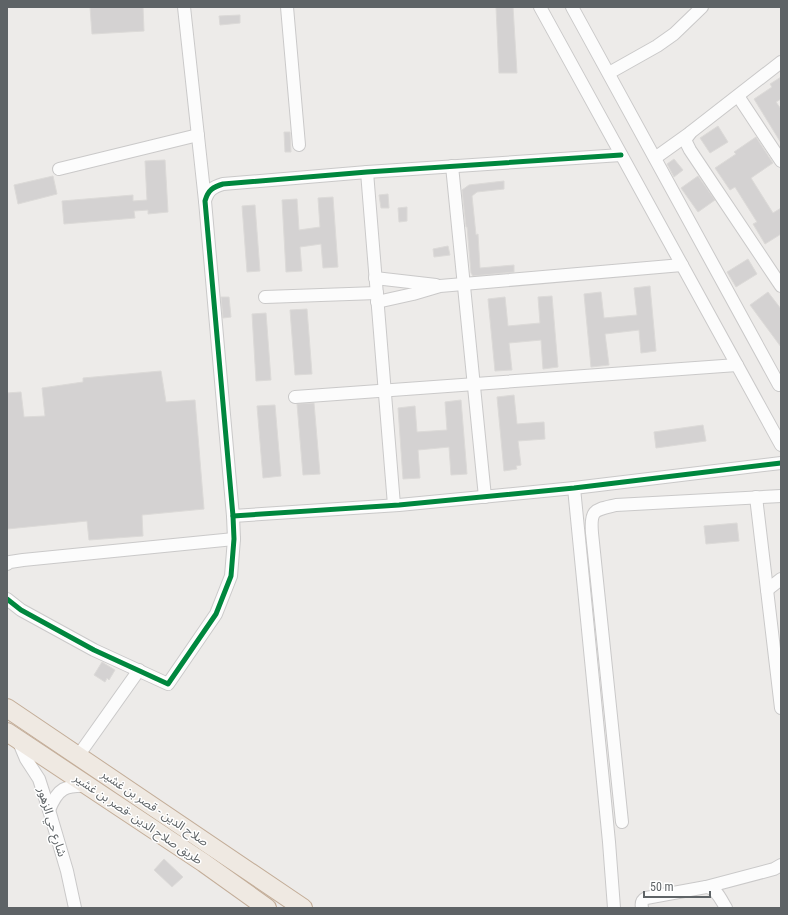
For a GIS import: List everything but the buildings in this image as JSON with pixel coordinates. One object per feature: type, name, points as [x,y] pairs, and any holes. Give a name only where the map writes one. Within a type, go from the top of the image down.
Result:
[{"type":"highway","name":"صلاح الدين - قصر بن غشير","points":[[7,708],[303,908]]},
{"type":"highway","name":"طريق صلاح الدين -قصر بن غشير","points":[[12,736],[204,863],[267,908]]},
{"type":"street","points":[[7,599],[21,610],[94,650],[168,684],[216,614],[231,576],[234,516],[205,201],[184,7]]},
{"type":"street","points":[[286,7],[299,145]]},
{"type":"street","points":[[540,7],[781,445]]},
{"type":"street","points":[[572,7],[780,384]]},
{"type":"street","points":[[609,73],[657,46],[674,34],[702,7]]},
{"type":"street","points":[[655,158],[781,62]]},
{"type":"street","points":[[738,96],[781,161]]},
{"type":"street","points":[[691,132],[686,140],[690,150],[781,286]]},
{"type":"street","points":[[59,169],[198,135]]},
{"type":"street","points":[[205,201],[208,192],[223,184],[367,172],[621,155]]},
{"type":"street","points":[[452,166],[485,496]]},
{"type":"street","points":[[367,172],[394,505]]},
{"type":"street","points":[[265,297],[377,297],[413,294],[440,286],[682,265]]},
{"type":"street","points":[[375,278],[440,286]]},
{"type":"street","points":[[295,397],[737,366]]},
{"type":"street","points":[[234,516],[394,505],[574,488],[781,463]]},
{"type":"street","points":[[574,488],[609,842],[614,908]]},
{"type":"street","points":[[622,822],[592,533],[592,515],[598,509],[616,505],[781,496]]},
{"type":"street","points":[[756,497],[781,708]]},
{"type":"street","points":[[7,564],[10,562],[23,560],[234,539]]},
{"type":"street","points":[[767,590],[781,579]]},
{"type":"street","points":[[78,756],[139,670]]},
{"type":"street","name":"شارع حي الزهور","points":[[12,736],[39,779],[65,864],[75,908]]},
{"type":"street","points":[[49,810],[57,795],[66,788],[74,786],[90,787]]},
{"type":"street","points":[[642,908],[643,900],[646,898],[706,887],[774,869],[781,865]]},
{"type":"street","points":[[706,887],[711,887],[714,889],[726,908]]},
{"type":"cycle path","points":[[7,599],[21,610],[94,650],[168,684],[216,614],[231,576],[234,539],[205,201],[209,192],[214,188],[223,184],[367,172],[621,155]]},
{"type":"cycle path","points":[[233,516],[399,505],[574,488],[781,463]]}]
